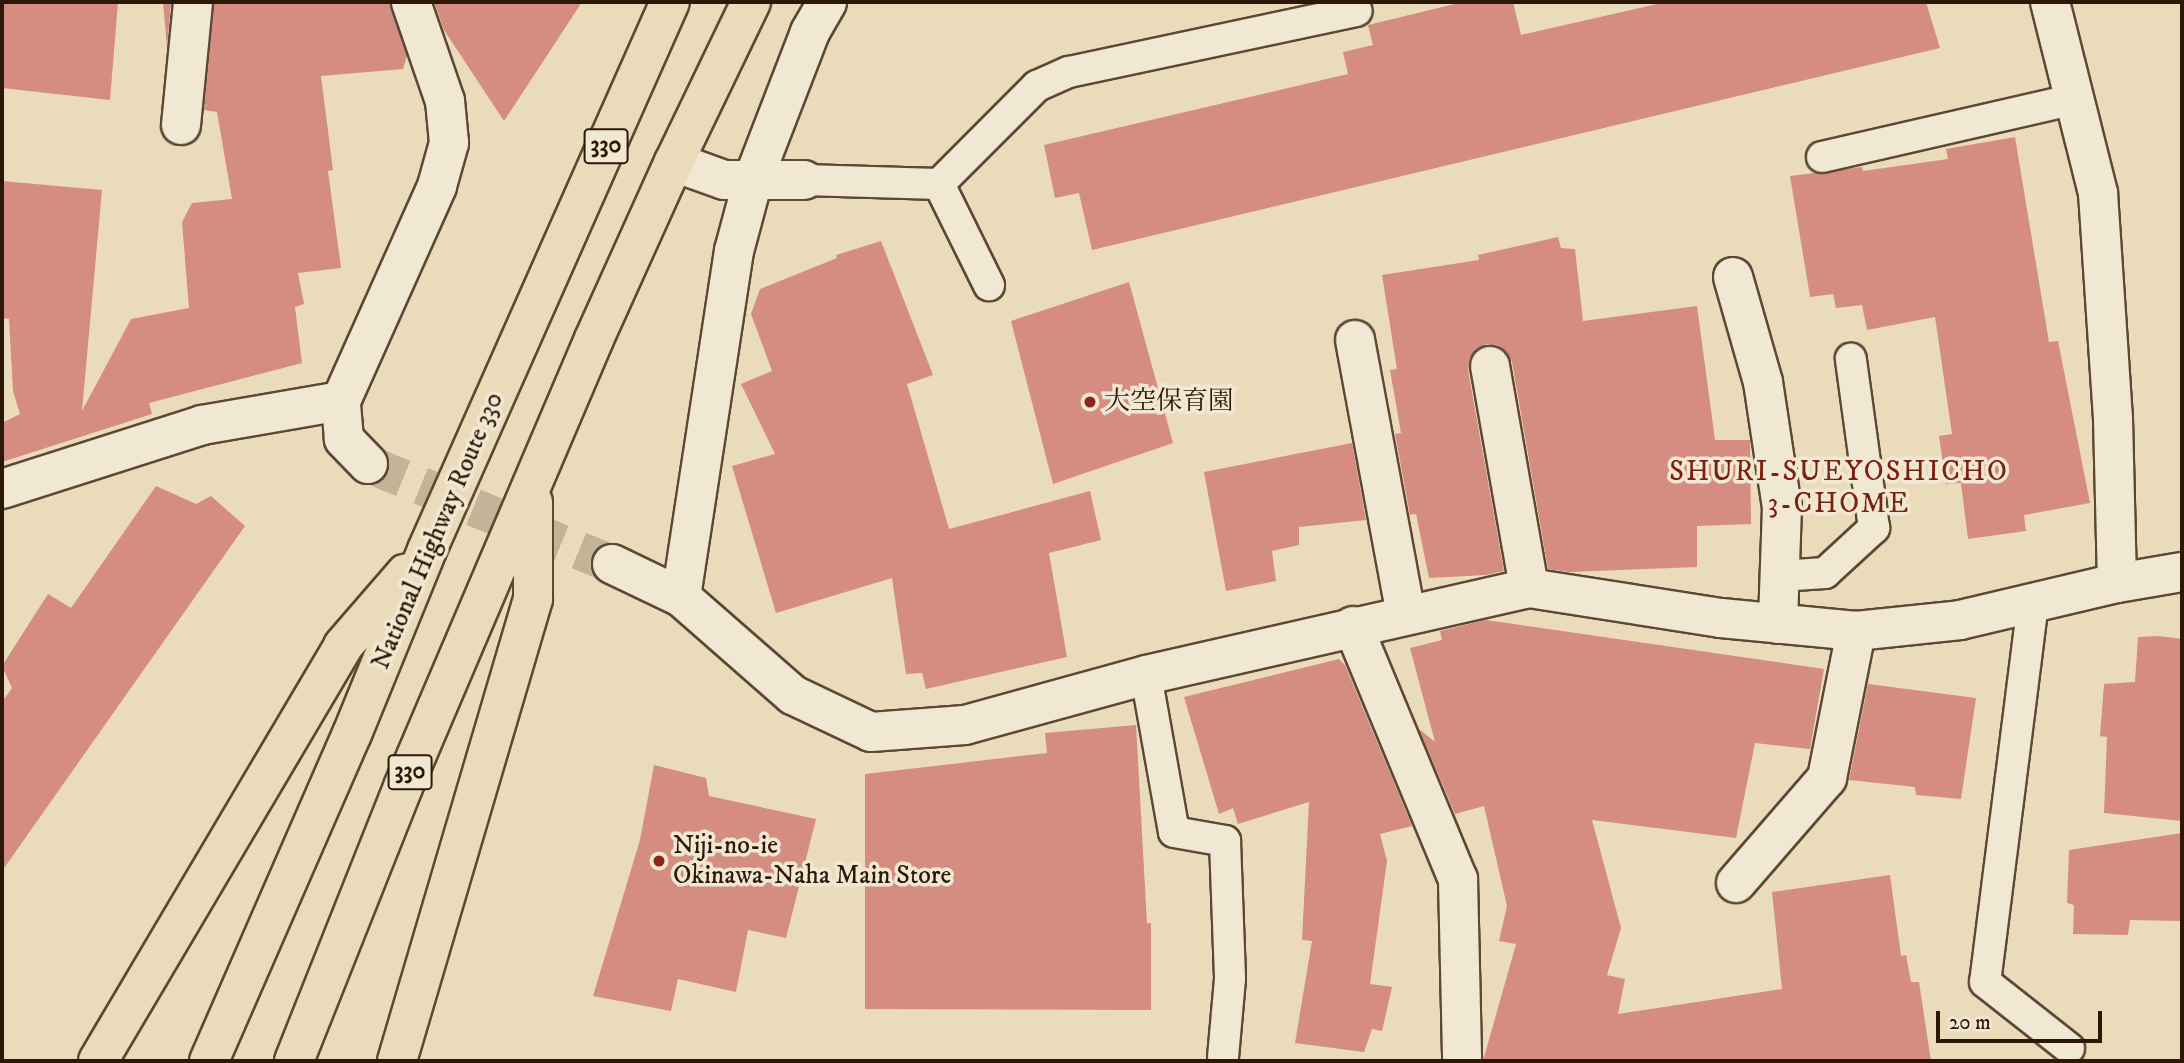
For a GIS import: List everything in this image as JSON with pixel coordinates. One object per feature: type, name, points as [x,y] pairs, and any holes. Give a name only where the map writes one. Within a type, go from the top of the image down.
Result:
[{"type":"highway","name":"National Highway Route 330","points":[[209,1061],[352,734],[427,550],[670,2]]},
{"type":"highway","name":"330","points":[[294,1061],[403,787],[594,339],[674,162],[751,2]]},
{"type":"highway","points":[[397,1061],[533,599],[533,486]]},
{"type":"highway","points":[[97,1061],[343,646],[427,550]]},
{"type":"street","points":[[181,125],[193,2]]},
{"type":"street","points":[[368,464],[344,439],[341,401],[437,186],[449,143],[445,101],[411,2]]},
{"type":"street","points":[[681,597],[734,251],[753,180],[810,32],[827,2]]},
{"type":"street","points":[[2050,2],[2098,193],[2113,419],[2117,583]]},
{"type":"street","points":[[674,162],[724,180],[804,180]]},
{"type":"street","points":[[1733,277],[1763,382],[1782,508],[1778,624]]},
{"type":"street","points":[[1355,340],[1406,614]]},
{"type":"street","points":[[1490,366],[1529,588]]},
{"type":"street","points":[[2,489],[202,425],[341,401]]},
{"type":"street","points":[[612,564],[681,597],[793,695],[871,732],[965,725],[1146,675],[1529,588],[1778,624],[1856,632],[1960,620],[2117,583],[2182,572]]},
{"type":"street","points":[[1353,626],[1458,878],[1462,1059]]},
{"type":"street","points":[[1736,883],[1827,778],[1856,632]]},
{"type":"lane","points":[[804,180],[939,184],[1037,86],[1069,72],[1357,11]]},
{"type":"lane","points":[[1822,157],[2075,99]]},
{"type":"lane","points":[[939,184],[989,285]]},
{"type":"lane","points":[[1780,576],[1825,573],[1874,528],[1851,359]]},
{"type":"lane","points":[[2033,603],[1984,982],[2069,1048]]},
{"type":"lane","points":[[1146,675],[1174,832],[1226,841],[1230,979],[1223,1057]]},
{"type":"building","points":[[2,2],[118,2],[110,100],[2,88]]},
{"type":"building","points":[[163,2],[171,2],[167,48]]},
{"type":"building","points":[[214,2],[390,2],[407,56],[403,69],[321,76],[333,170],[328,171],[341,268],[298,273],[304,304],[295,307],[302,363],[149,403],[152,414],[2,462],[2,423],[20,414],[13,391],[9,319],[2,318],[2,181],[102,190],[82,411],[131,319],[189,308],[182,222],[192,203],[232,199],[217,112],[204,110]]},
{"type":"building","points":[[434,2],[582,2],[504,121],[444,30]]},
{"type":"building","points":[[1463,2],[1513,2],[1521,35],[1666,2],[1926,2],[1940,48],[1092,250],[1079,193],[1055,198],[1044,145],[1348,74],[1343,52],[1373,45],[1368,25]]},
{"type":"building","points":[[2015,137],[2049,342],[2058,341],[2090,503],[2024,515],[2026,531],[1968,539],[1961,483],[1946,484],[1939,436],[1952,434],[1935,317],[1867,330],[1862,305],[1836,308],[1833,294],[1810,297],[1790,176],[1862,167],[1863,171],[1948,159],[1946,149]]},
{"type":"building","points":[[1558,237],[1561,248],[1575,249],[1583,321],[1697,306],[1715,440],[1750,440],[1751,524],[1697,526],[1697,567],[1569,572],[1548,569],[1512,362],[1506,351],[1497,345],[1487,344],[1475,350],[1469,359],[1468,370],[1504,571],[1486,575],[1429,578],[1416,514],[1410,515],[1395,434],[1401,433],[1390,370],[1397,369],[1382,275],[1479,260],[1478,255]]},
{"type":"building","points":[[881,241],[933,375],[907,384],[949,529],[1090,491],[1101,540],[1049,553],[1067,657],[926,689],[922,673],[906,674],[892,578],[776,613],[732,466],[775,454],[741,384],[772,371],[751,314],[760,289],[837,258],[836,255]]},
{"type":"building","points":[[1129,282],[1173,443],[1053,484],[1011,321]]},
{"type":"building","points":[[1352,443],[1366,520],[1299,527],[1299,545],[1272,551],[1276,581],[1226,591],[1204,472]]},
{"type":"building","points":[[156,486],[196,504],[211,496],[245,526],[2,871],[2,702],[12,688],[2,666],[48,594],[71,608]]},
{"type":"building","points":[[1486,620],[1824,669],[1810,749],[1755,743],[1736,838],[1592,820],[1621,928],[1607,975],[1625,979],[1618,1014],[1782,989],[1772,892],[1890,875],[1901,956],[1906,955],[1911,982],[1919,982],[1931,1061],[1483,1061],[1516,944],[1499,941],[1507,906],[1484,806],[1455,814],[1419,729],[1435,742],[1410,648],[1442,640],[1440,631]]},
{"type":"building","points":[[2138,637],[2182,639],[2182,821],[2104,813],[2107,737],[2100,736],[2104,684],[2135,682]]},
{"type":"building","points":[[1339,659],[1345,665],[1412,826],[1380,834],[1387,861],[1370,984],[1392,987],[1382,1031],[1372,1029],[1364,1052],[1295,1043],[1312,941],[1302,940],[1309,802],[1238,824],[1233,808],[1219,814],[1184,697]]},
{"type":"building","points":[[1868,684],[1976,698],[1961,799],[1916,795],[1915,787],[1849,780]]},
{"type":"building","points":[[1136,725],[1147,923],[1151,923],[1151,1010],[865,1009],[865,774],[1047,753],[1045,733]]},
{"type":"building","points":[[654,765],[706,778],[709,796],[816,819],[786,938],[748,930],[736,992],[678,979],[671,1011],[593,996],[640,840]]},
{"type":"building","points":[[2182,833],[2182,921],[2130,920],[2128,935],[2073,934],[2074,905],[2067,903],[2069,850]]},
{"type":"tunnel","points":[[368,464],[612,564]]},
{"type":"place","name":"大空保育園","points":[[1090,402]]},
{"type":"place","name":"Niji-no-ie Okinawa-Naha Main Store","points":[[659,861]]},
{"type":"district","name":"SHURI-SUEYOSHICHO 3-CHOME","points":[[1839,488]]}]
